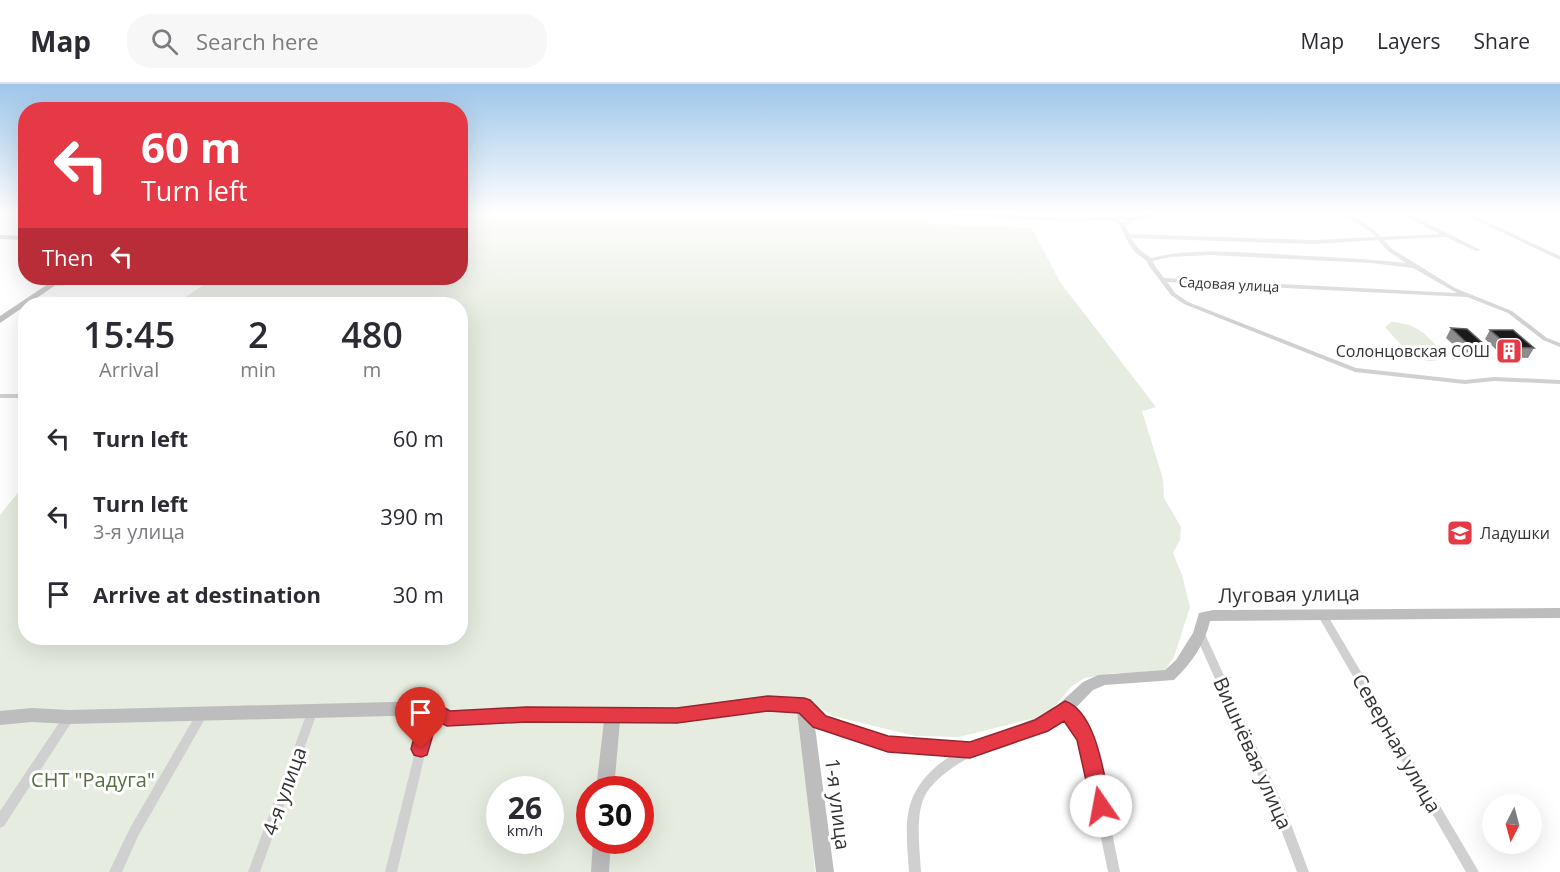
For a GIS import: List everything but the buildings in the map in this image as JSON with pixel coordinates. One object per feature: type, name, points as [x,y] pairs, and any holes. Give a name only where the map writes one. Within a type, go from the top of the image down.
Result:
[{"type":"street","points":[[1137,250],[1142,256],[1150,260],[1170,255],[1210,253],[1371,261],[1414,266]]},
{"type":"street","points":[[1390,250],[1466,295],[1510,312],[1545,339],[1560,345]]},
{"type":"street","points":[[1542,250],[1560,258]]},
{"type":"street","points":[[1150,260],[1162,280]]},
{"type":"street","name":"Садовая улица","points":[[1162,280],[1466,295]]},
{"type":"street","name":"Садовая улица","points":[[1162,280],[1173,294],[1186,303],[1347,368],[1465,382],[1494,379],[1560,382]]},
{"type":"street","points":[[37,297],[53,285]]},
{"type":"street","points":[[0,320],[18,311]]},
{"type":"street","points":[[0,396],[18,396]]},
{"type":"street","name":"Луговая улица","points":[[1065,708],[1088,686],[1103,679],[1168,676],[1181,664],[1200,634],[1204,617],[1214,615],[1560,613]]},
{"type":"street","name":"Северная улица","points":[[1322,614],[1473,872]]},
{"type":"street","name":"Вишнёвая улица","points":[[1200,634],[1280,811],[1303,872]]},
{"type":"street","points":[[0,718],[32,715],[69,717],[431,708],[447,718],[526,714],[677,715],[768,703],[804,705],[820,722],[888,744],[970,750]]},
{"type":"street","name":"1-я улица","points":[[804,705],[825,872]]},
{"type":"street","points":[[391,872],[431,708]]},
{"type":"street","points":[[915,872],[913,823],[917,796],[925,784],[970,750],[1042,725],[1055,718],[1065,708],[1082,729],[1087,740],[1114,872]]},
{"type":"street","name":"4-я улица","points":[[254,872],[313,710]]},
{"type":"street","points":[[115,872],[134,832],[201,714]]},
{"type":"street","points":[[606,776],[613,715]]},
{"type":"street","points":[[0,822],[69,717]]},
{"type":"street","points":[[600,872],[601,854]]},
{"type":"green space","name":"СНТ \"Радуга\"","points":[[468,250],[1043,250],[1060,282],[1156,407],[1142,411],[1163,479],[1164,498],[1181,527],[1180,540],[1173,553],[1182,575],[1190,607],[1174,657],[1163,673],[1114,673],[1085,678],[1072,686],[1047,715],[959,737],[915,736],[833,716],[800,697],[815,872],[0,872],[0,515],[18,493],[18,645],[468,645],[468,297],[186,297],[204,285],[468,285]]},
{"type":"green space","points":[[1391,322],[1416,328],[1434,343],[1445,357],[1427,361],[1411,354],[1385,327]]},
{"type":"place","name":"Солонцовская СОШ","points":[[1509,351]]},
{"type":"place","name":"Ладушки","points":[[1460,533]]},
{"type":"route","points":[[421,749],[431,708],[447,718],[526,714],[677,715],[768,703],[804,705],[820,722],[888,744],[970,750],[1042,725],[1055,718],[1065,708],[1082,729],[1087,740],[1101,806]]}]
